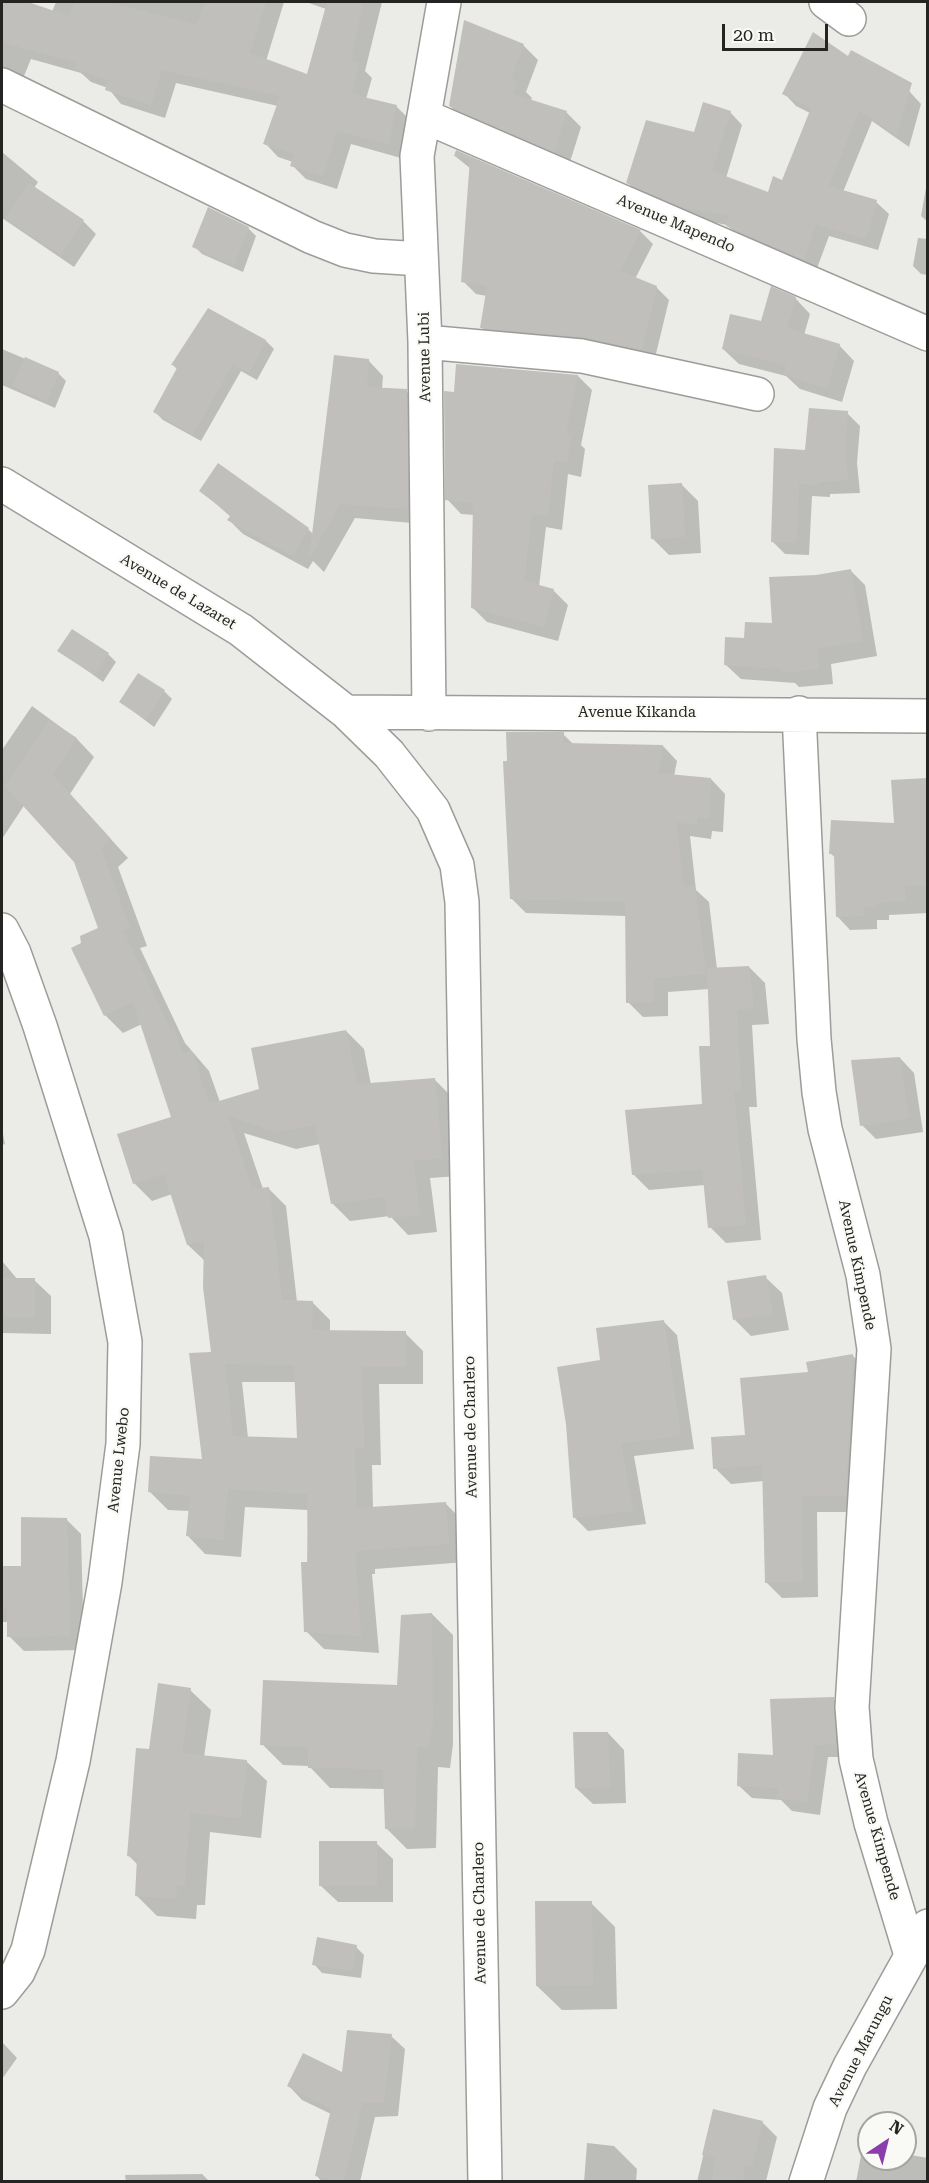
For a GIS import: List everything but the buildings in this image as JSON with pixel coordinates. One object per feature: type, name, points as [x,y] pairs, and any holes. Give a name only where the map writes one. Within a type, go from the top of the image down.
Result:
[{"type":"street","name":"Avenue Lubi","points":[[429,714],[425,342],[417,156],[444,2]]},
{"type":"street","points":[[2,85],[312,237],[345,250],[374,256],[422,259]]},
{"type":"street","name":"Avenue Mapendo","points":[[424,116],[927,334]]},
{"type":"street","points":[[425,342],[582,356],[757,394]]},
{"type":"street","name":"Avenue de Lazaret","points":[[2,484],[241,630],[346,712]]},
{"type":"street","name":"Avenue Kikanda","points":[[346,712],[429,714],[799,713],[927,716]]},
{"type":"street","name":"Avenue de Charlero","points":[[346,712],[389,754],[433,810],[457,865],[462,902],[485,2181]]},
{"type":"street","name":"Avenue Kimpende","points":[[799,713],[813,1028],[819,1092],[862,1275],[874,1349],[852,1707],[856,1760],[871,1823],[911,1955]]},
{"type":"street","name":"Avenue Lwebo","points":[[2,930],[14,953],[40,1026],[106,1236],[125,1342],[123,1444],[105,1582],[73,1761],[28,1950],[18,1972],[2,1992]]},
{"type":"street","name":"Avenue Marungu","points":[[807,2181],[830,2109],[850,2066],[927,1926]]}]
